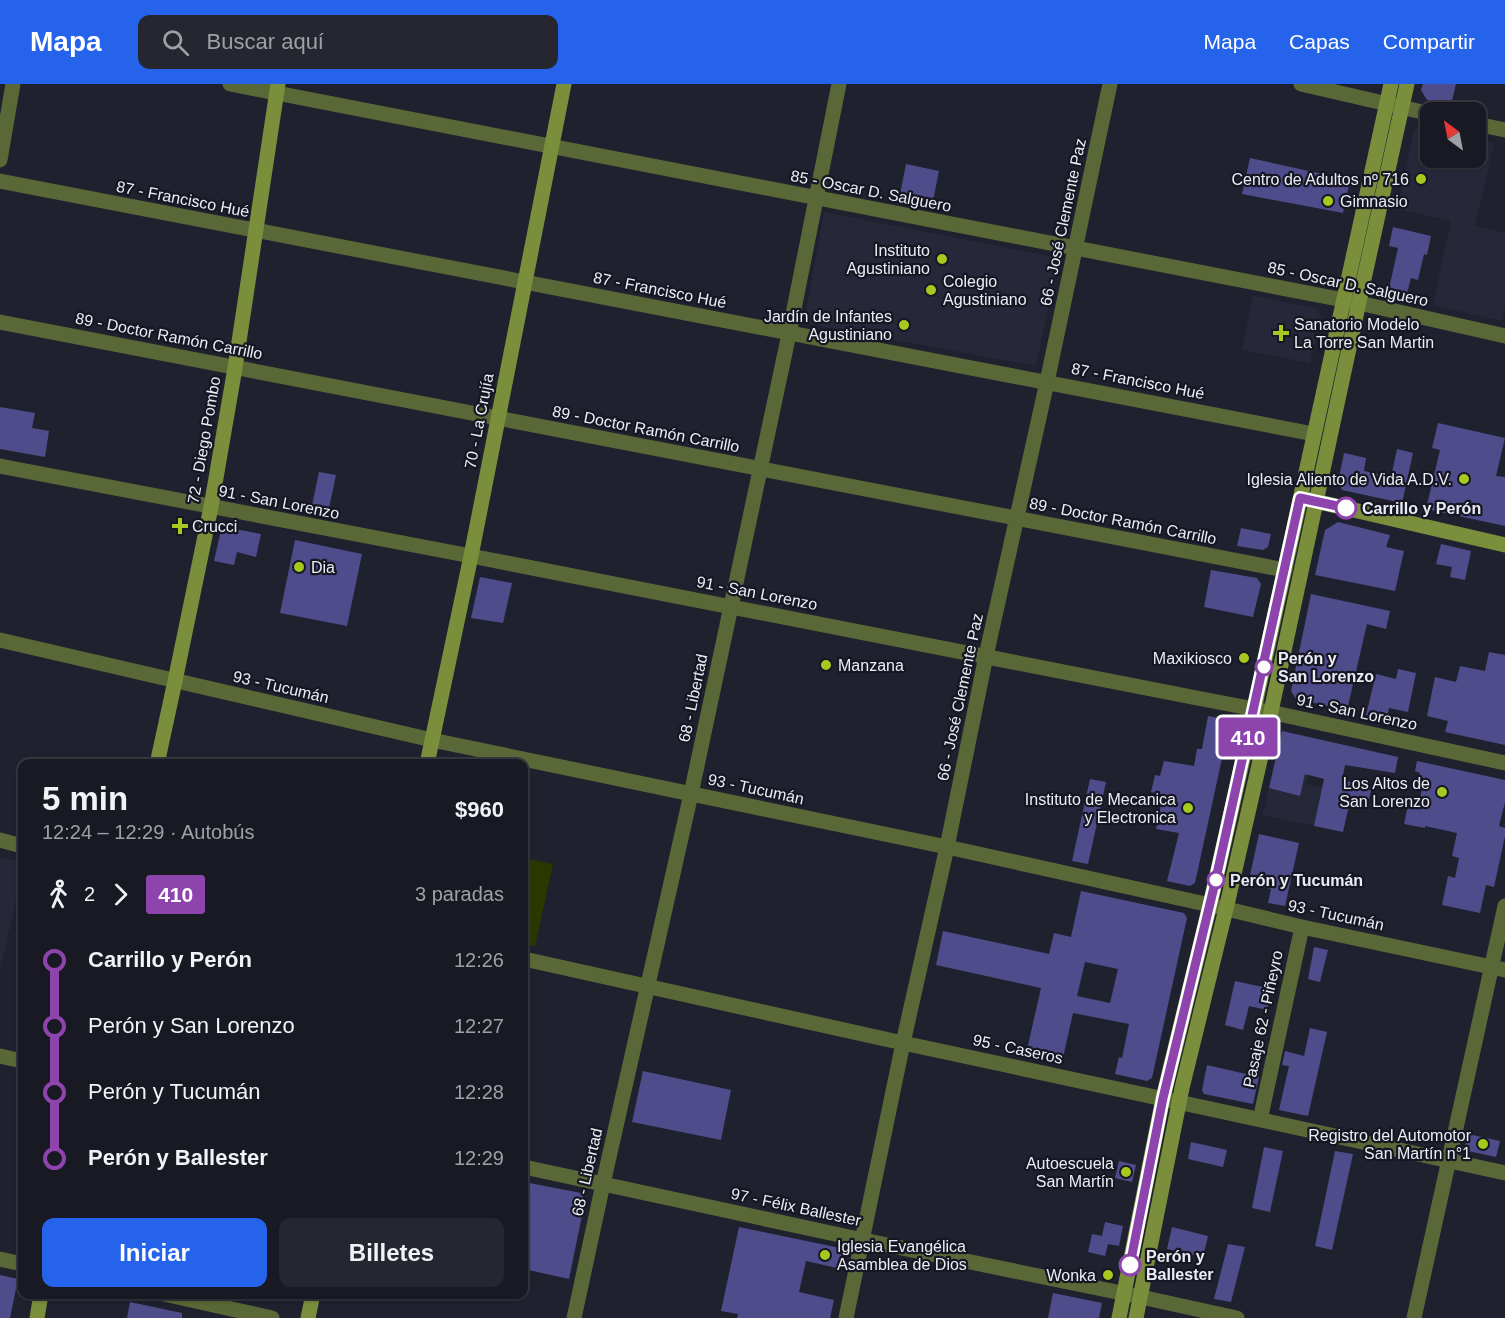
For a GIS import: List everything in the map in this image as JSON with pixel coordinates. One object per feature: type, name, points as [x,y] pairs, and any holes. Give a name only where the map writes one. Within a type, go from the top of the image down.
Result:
[{"type":"main road","name":"70 - La Crujía","points":[[428,759],[471,556],[564,84]]},
{"type":"main road","points":[[1119,1318],[1163,1098],[1210,905],[1391,84]]},
{"type":"main road","points":[[1136,1318],[1180,1102],[1270,712],[1407,84]]},
{"type":"main road","name":"72 - Diego Pombo","points":[[157,759],[211,507],[236,368],[278,89]]},
{"type":"main road","points":[[1300,498],[1505,545]]},
{"type":"main road","points":[[37,1318],[40,1299]]},
{"type":"main road","points":[[308,1318],[312,1299]]},
{"type":"street","points":[[0,160],[13,84]]},
{"type":"street","name":"85 - Oscar D. Salguero","points":[[230,84],[278,89],[551,146],[1359,303],[1505,336]]},
{"type":"street","name":"68 - Libertad","points":[[574,1318],[692,794],[839,84]]},
{"type":"street","name":"66 - José Clemente Paz","points":[[846,1318],[1110,84]]},
{"type":"street","points":[[1301,84],[1420,111]]},
{"type":"street","points":[[1486,126],[1505,130]]},
{"type":"street","name":"87 - Francisco Hué","points":[[0,182],[1314,434]]},
{"type":"street","name":"89 - Doctor Ramón Carrillo","points":[[0,322],[1285,570]]},
{"type":"street","name":"91 - San Lorenzo","points":[[0,466],[1270,712],[1505,763]]},
{"type":"street","name":"93 - Tucumán","points":[[0,640],[523,759]]},
{"type":"street","name":"93 - Tucumán","points":[[528,760],[947,847],[1302,927],[1498,968]]},
{"type":"street","points":[[0,840],[18,845]]},
{"type":"street","points":[[1414,1318],[1449,1160],[1498,968],[1505,906]]},
{"type":"street","name":"Pasaje 62 - Piñeyro","points":[[1260,1119],[1302,927]]},
{"type":"street","name":"95 - Caseros","points":[[528,960],[1505,1173]]},
{"type":"street","points":[[0,1056],[18,1060]]},
{"type":"street","name":"97 - Félix Ballester","points":[[528,1168],[1237,1318]]},
{"type":"street","points":[[0,1259],[18,1263]]},
{"type":"street","points":[[186,1299],[272,1318]]},
{"type":"shaded area","points":[[1420,127],[1420,168],[1486,168],[1486,141],[1494,143],[1475,226],[1505,233],[1505,305],[1502,321],[1433,305],[1451,221],[1397,209],[1414,130]]},
{"type":"shaded area","name":"Colegio Agustiniano","points":[[824,212],[1059,258],[1036,366],[804,323]]},
{"type":"shaded area","name":"Sanatorio Modelo La Torre San Martin","points":[[1253,296],[1316,308],[1321,316],[1310,363],[1242,350]]},
{"type":"shaded area","points":[[1282,731],[1317,739],[1306,784],[1352,794],[1343,832],[1263,815]]},
{"type":"shaded area","points":[[0,857],[18,861],[18,891],[0,971]]},
{"type":"green space","points":[[528,859],[553,864],[535,946],[528,945]]},
{"type":"building","points":[[1423,84],[1456,84],[1452,102],[1427,100],[1421,90]]},
{"type":"building","points":[[1250,158],[1350,180],[1343,213],[1242,194]]},
{"type":"building","points":[[906,164],[939,171],[932,206],[899,199]]},
{"type":"building","points":[[1393,227],[1431,236],[1418,280],[1411,278],[1406,297],[1388,293],[1398,248],[1389,246]]},
{"type":"building","points":[[0,407],[35,413],[32,428],[49,431],[45,457],[0,449]]},
{"type":"building","name":"Iglesia Aliento de Vida A.D.V.","points":[[1438,423],[1505,438],[1496,476],[1505,477],[1505,526],[1426,509],[1440,450],[1432,448]]},
{"type":"building","points":[[1397,449],[1413,453],[1402,503],[1342,490],[1338,482],[1344,453],[1366,458],[1364,471],[1391,477]]},
{"type":"building","points":[[319,472],[336,475],[328,513],[311,510]]},
{"type":"building","points":[[1338,522],[1390,535],[1386,547],[1404,551],[1395,591],[1315,575],[1325,530]]},
{"type":"building","points":[[224,527],[261,534],[256,557],[237,552],[234,565],[214,561],[221,530]]},
{"type":"building","points":[[1241,528],[1271,534],[1268,547],[1263,550],[1237,546]]},
{"type":"building","points":[[295,540],[362,554],[347,626],[280,613]]},
{"type":"building","points":[[1441,544],[1471,551],[1465,580],[1450,577],[1452,567],[1436,564]]},
{"type":"building","points":[[1211,570],[1257,578],[1261,584],[1253,617],[1204,607]]},
{"type":"building","points":[[480,577],[512,583],[503,623],[471,618]]},
{"type":"building","points":[[1311,594],[1390,611],[1386,629],[1367,624],[1347,710],[1296,699],[1291,691]]},
{"type":"building","points":[[1489,652],[1505,655],[1505,745],[1445,732],[1448,721],[1427,716],[1435,677],[1456,682],[1460,666],[1485,671]]},
{"type":"building","points":[[1398,669],[1416,673],[1408,712],[1389,708],[1387,719],[1366,715],[1376,674],[1396,679]]},
{"type":"building","points":[[1208,716],[1224,719],[1229,726],[1195,883],[1190,886],[1167,881],[1179,833],[1156,829],[1163,795],[1151,792],[1155,775],[1160,776],[1164,761],[1194,766],[1197,749],[1202,749]]},
{"type":"building","points":[[1282,731],[1398,757],[1395,773],[1345,765],[1342,780],[1372,787],[1369,799],[1360,797],[1358,803],[1350,801],[1343,832],[1314,826],[1324,779],[1305,774],[1300,796],[1269,788]]},
{"type":"building","points":[[1417,761],[1505,780],[1505,802],[1499,826],[1505,828],[1505,836],[1494,887],[1486,885],[1480,913],[1442,905],[1448,876],[1455,878],[1459,858],[1452,856],[1457,833],[1404,824],[1410,796],[1420,798],[1424,778],[1419,777],[1420,773],[1415,771]]},
{"type":"building","points":[[1090,779],[1106,782],[1088,864],[1072,861]]},
{"type":"building","points":[[1259,834],[1299,843],[1285,906],[1268,903],[1271,889],[1248,884]]},
{"type":"building","points":[[1081,891],[1184,913],[1187,918],[1152,1078],[1147,1081],[1115,1074],[1119,1057],[1122,1058],[1129,1024],[1073,1013],[1062,1062],[1026,1054],[1041,988],[936,965],[943,931],[1049,954],[1054,933],[1071,937]],"holes":[[[1085,962],[1118,969],[1110,1003],[1077,996]]]},
{"type":"building","points":[[1314,947],[1328,950],[1320,982],[1308,979]]},
{"type":"building","points":[[1235,981],[1272,989],[1267,1010],[1249,1006],[1243,1030],[1225,1025]]},
{"type":"building","points":[[1310,1028],[1327,1032],[1308,1116],[1279,1110],[1289,1066],[1282,1065],[1285,1051],[1304,1056]]},
{"type":"building","points":[[1207,1065],[1259,1077],[1253,1104],[1204,1094],[1202,1090]]},
{"type":"building","points":[[643,1071],[731,1090],[721,1140],[632,1122]]},
{"type":"building","name":"Registro del Automotor San Martín n°1","points":[[1468,1134],[1500,1141],[1496,1157],[1468,1151],[1465,1147]]},
{"type":"building","points":[[1191,1142],[1227,1150],[1223,1167],[1188,1159]]},
{"type":"building","points":[[1264,1147],[1283,1151],[1270,1212],[1252,1208]]},
{"type":"building","points":[[1335,1151],[1353,1154],[1332,1250],[1315,1246]]},
{"type":"building","name":"Autoescuela San Martín","points":[[1119,1161],[1136,1165],[1132,1182],[1115,1178]]},
{"type":"building","points":[[528,1183],[581,1193],[585,1201],[569,1279],[528,1270]]},
{"type":"building","points":[[1105,1222],[1123,1226],[1119,1246],[1108,1244],[1105,1256],[1088,1252],[1092,1234],[1102,1236]]},
{"type":"building","points":[[739,1227],[845,1249],[841,1269],[806,1261],[799,1292],[834,1300],[830,1318],[737,1318],[738,1314],[721,1311]]},
{"type":"building","points":[[1172,1227],[1208,1236],[1203,1257],[1167,1249]]},
{"type":"building","points":[[1228,1244],[1245,1247],[1231,1302],[1214,1299]]},
{"type":"building","points":[[0,1275],[18,1279],[10,1318],[0,1318]]},
{"type":"building","points":[[1053,1293],[1102,1303],[1099,1318],[1048,1318]]},
{"type":"building","points":[[130,1302],[182,1313],[182,1318],[127,1318]]},
{"type":"bus line","name":"410","points":[[1130,1265],[1163,1098],[1215,883],[1300,498],[1346,508]]},
{"type":"place","name":"Centro de Adultos nº 716","points":[[1421,179]]},
{"type":"place","name":"Gimnasio","points":[[1328,201]]},
{"type":"place","name":"Instituto Agustiniano","points":[[942,259]]},
{"type":"place","name":"Colegio Agustiniano","points":[[931,290]]},
{"type":"place","name":"Jardín de Infantes Agustiniano","points":[[904,325]]},
{"type":"place","name":"Sanatorio Modelo La Torre San Martin","points":[[1281,333]]},
{"type":"place","name":"Iglesia Aliento de Vida A.D.V.","points":[[1464,479]]},
{"type":"place","name":"Carrillo y Perón","points":[[1346,508]]},
{"type":"place","name":"Crucci","points":[[180,526]]},
{"type":"place","name":"Dia","points":[[299,567]]},
{"type":"place","name":"Maxikiosco","points":[[1244,658]]},
{"type":"place","name":"Manzana","points":[[826,665]]},
{"type":"place","name":"Perón y San Lorenzo","points":[[1264,667]]},
{"type":"place","name":"Los Altos de San Lorenzo","points":[[1442,792]]},
{"type":"place","name":"Instituto de Mecanica y Electronica","points":[[1188,808]]},
{"type":"place","name":"Perón y Tucumán","points":[[1216,880]]},
{"type":"place","name":"Registro del Automotor San Martín n°1","points":[[1483,1144]]},
{"type":"place","name":"Autoescuela San Martín","points":[[1126,1172]]},
{"type":"place","name":"Iglesia Evangélica Asamblea de Dios","points":[[825,1255]]},
{"type":"place","name":"Perón y Ballester","points":[[1130,1265]]},
{"type":"place","name":"Wonka","points":[[1108,1275]]}]
